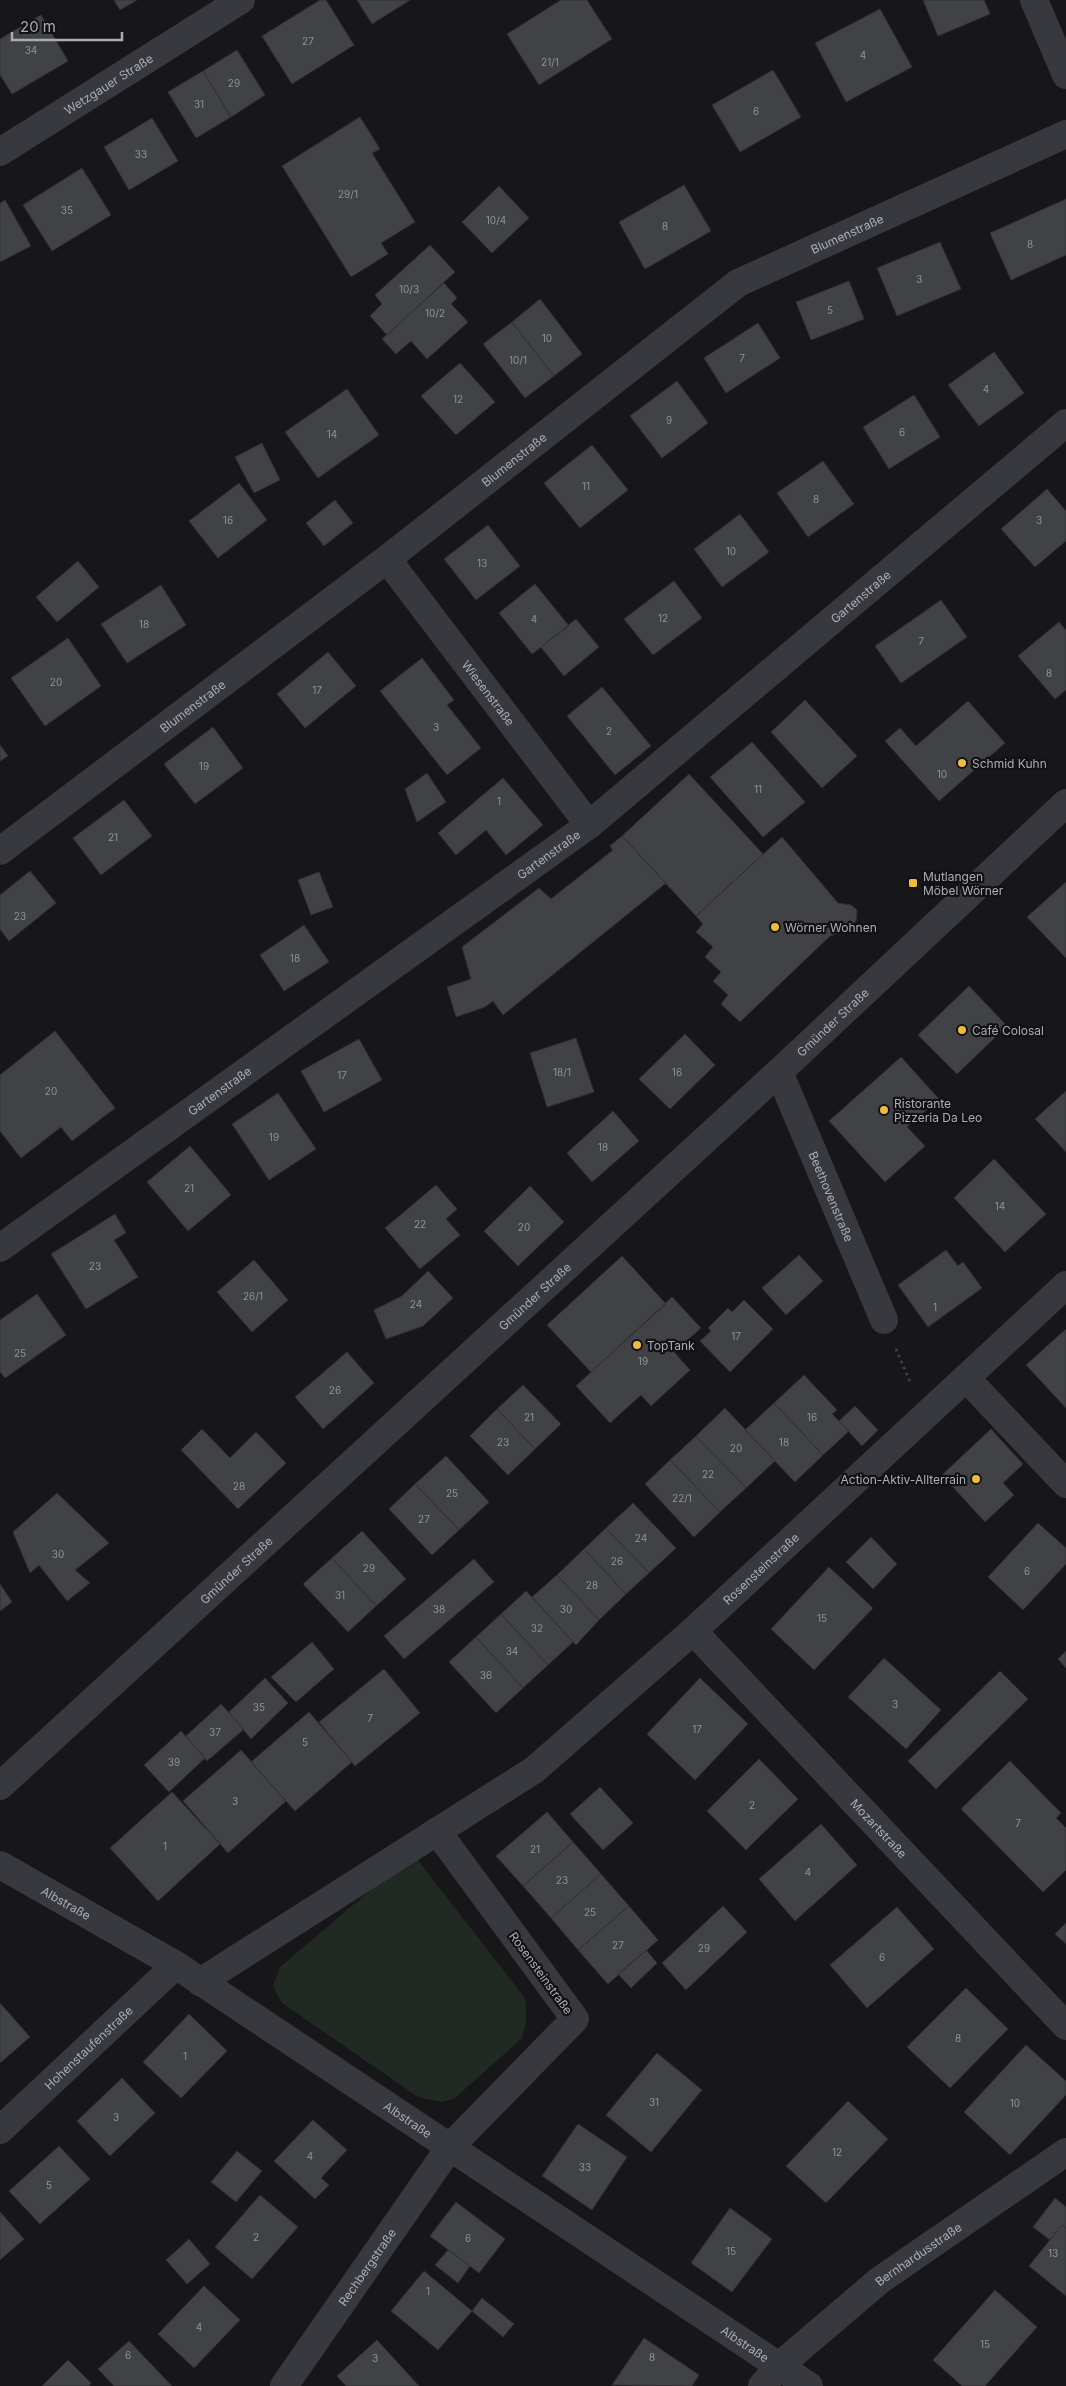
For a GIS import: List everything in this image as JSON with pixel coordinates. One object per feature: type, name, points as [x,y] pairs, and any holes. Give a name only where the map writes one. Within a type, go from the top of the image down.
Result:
[{"type":"street","name":"Wetzgauer Straße","points":[[0,152],[241,0]]},
{"type":"street","points":[[1034,0],[1066,75]]},
{"type":"street","name":"Blumenstraße","points":[[0,851],[387,559],[738,283],[1066,134]]},
{"type":"street","name":"Gartenstraße","points":[[0,1248],[589,825],[1066,424]]},
{"type":"street","name":"Wiesenstraße","points":[[387,559],[589,825]]},
{"type":"street","name":"Gmünder Straße","points":[[0,1786],[779,1072],[1066,803]]},
{"type":"street","name":"Beethovenstraße","points":[[779,1072],[884,1320]]},
{"type":"street","name":"Rosensteinstraße","points":[[200,1982],[534,1770],[693,1630],[1066,1285]]},
{"type":"street","points":[[966,1378],[1066,1484]]},
{"type":"street","name":"Mozartstraße","points":[[693,1630],[1066,2026]]},
{"type":"street","name":"Rosensteinstraße","points":[[437,1831],[575,2019],[450,2147]]},
{"type":"street","name":"Albstraße","points":[[0,1865],[176,1965],[450,2147],[771,2376],[809,2386]]},
{"type":"street","name":"Hohenstaufenstraße","points":[[0,2130],[176,1965]]},
{"type":"street","name":"Rechbergstraße","points":[[284,2386],[450,2147]]},
{"type":"street","name":"Bernhardusstraße","points":[[771,2376],[880,2280],[1066,2152]]},
{"type":"path","points":[[884,1320],[924,1416]]},
{"type":"shaded area","points":[[413,1854],[525,1998],[526,2019],[521,2039],[454,2099],[441,2102],[418,2097],[282,2003],[273,1986],[280,1967]]},
{"type":"building","points":[[114,0],[137,0],[120,10]]},
{"type":"building","points":[[320,0],[326,0],[354,45],[292,84],[262,36]]},
{"type":"building","points":[[357,0],[410,0],[372,24]]},
{"type":"building","points":[[561,0],[587,0],[612,39],[539,85],[507,34]]},
{"type":"building","points":[[923,0],[984,0],[990,14],[938,36]]},
{"type":"building","points":[[880,9],[912,67],[846,102],[815,43]]},
{"type":"building","points":[[41,15],[68,61],[12,94],[0,75],[0,39]]},
{"type":"building","points":[[237,50],[265,95],[231,117],[203,71]]},
{"type":"building","points":[[773,70],[801,117],[740,152],[712,105]]},
{"type":"building","points":[[203,71],[231,117],[196,138],[168,92]]},
{"type":"building","points":[[360,117],[380,149],[372,153],[415,222],[381,243],[388,254],[351,277],[282,166]]},
{"type":"building","points":[[152,118],[178,161],[129,190],[104,147]]},
{"type":"building","points":[[82,168],[111,215],[52,251],[23,205]]},
{"type":"building","points":[[684,185],[711,231],[645,269],[619,222]]},
{"type":"building","points":[[499,186],[529,218],[492,253],[462,222]]},
{"type":"building","points":[[1066,199],[1066,255],[1011,280],[990,233]]},
{"type":"building","points":[[5,200],[31,246],[0,262],[0,203]]},
{"type":"building","points":[[940,242],[961,289],[897,316],[877,268]]},
{"type":"building","points":[[430,245],[455,272],[387,335],[370,316],[382,304],[375,295]]},
{"type":"building","points":[[849,281],[864,319],[811,340],[796,302]]},
{"type":"building","points":[[444,283],[457,298],[451,304],[468,322],[427,359],[411,341],[396,354],[382,339]]},
{"type":"building","points":[[540,299],[582,354],[554,376],[512,322]]},
{"type":"building","points":[[512,322],[554,376],[525,398],[483,344]]},
{"type":"building","points":[[758,323],[780,358],[726,393],[704,358]]},
{"type":"building","points":[[994,352],[1024,393],[979,426],[948,385]]},
{"type":"building","points":[[460,363],[495,402],[456,435],[421,396]]},
{"type":"building","points":[[677,381],[708,423],[662,458],[630,416]]},
{"type":"building","points":[[347,389],[379,435],[318,478],[285,432]]},
{"type":"building","points":[[914,395],[940,437],[889,469],[863,427]]},
{"type":"building","points":[[262,443],[280,480],[254,493],[235,457]]},
{"type":"building","points":[[592,445],[628,490],[580,528],[544,483]]},
{"type":"building","points":[[823,461],[854,504],[808,537],[777,493]]},
{"type":"building","points":[[239,483],[267,520],[218,558],[189,521]]},
{"type":"building","points":[[1047,489],[1066,511],[1066,541],[1035,567],[1001,529]]},
{"type":"building","points":[[335,500],[353,523],[324,546],[306,523]]},
{"type":"building","points":[[740,514],[769,552],[722,587],[694,549]]},
{"type":"building","points":[[488,525],[520,566],[476,600],[444,559]]},
{"type":"building","points":[[78,561],[99,587],[57,622],[36,597]]},
{"type":"building","points":[[674,581],[702,618],[653,655],[624,619]]},
{"type":"building","points":[[535,584],[569,626],[532,654],[499,613]]},
{"type":"building","points":[[161,585],[186,625],[127,663],[101,624]]},
{"type":"building","points":[[941,600],[967,637],[901,683],[875,646]]},
{"type":"building","points":[[576,619],[599,647],[564,676],[541,647]]},
{"type":"building","points":[[1059,622],[1066,630],[1066,690],[1055,699],[1018,656]]},
{"type":"building","points":[[68,638],[101,686],[45,726],[11,678]]},
{"type":"building","points":[[328,652],[356,686],[305,728],[277,694]]},
{"type":"building","points":[[422,658],[454,700],[447,705],[481,748],[447,775],[380,691]]},
{"type":"building","points":[[602,687],[651,746],[615,775],[567,716]]},
{"type":"building","points":[[805,700],[857,756],[822,788],[771,732]]},
{"type":"building","points":[[968,701],[1005,743],[939,801],[885,741],[900,728],[916,746]]},
{"type":"building","points":[[213,727],[243,768],[195,804],[164,764]]},
{"type":"building","points":[[752,742],[805,802],[763,837],[710,777]]},
{"type":"building","points":[[0,745],[8,756],[0,761]]},
{"type":"building","points":[[427,773],[446,802],[417,822],[405,789]]},
{"type":"building","points":[[689,774],[763,854],[696,916],[622,836]]},
{"type":"building","points":[[503,778],[543,825],[506,855],[486,830],[456,855],[438,833]]},
{"type":"building","points":[[124,800],[152,836],[101,875],[73,838]]},
{"type":"building","points":[[622,836],[666,883],[503,1015],[493,1001],[485,1007],[456,1017],[447,987],[471,979],[462,947],[539,888],[551,899],[613,850],[610,846]]},
{"type":"building","name":"Wörner Wohnen","points":[[782,837],[838,903],[851,905],[857,910],[856,921],[846,930],[830,936],[740,1022],[721,1004],[728,995],[713,981],[721,972],[705,957],[713,947],[696,932],[703,924],[696,916]]},
{"type":"building","points":[[30,871],[56,903],[9,941],[0,929],[0,895]]},
{"type":"building","points":[[319,872],[333,907],[311,915],[298,880]]},
{"type":"building","points":[[1066,882],[1066,958],[1027,917]]},
{"type":"building","points":[[304,925],[329,962],[284,991],[260,955]]},
{"type":"building","name":"Café Colosal","points":[[969,986],[1007,1026],[957,1074],[918,1035]]},
{"type":"building","points":[[55,1031],[115,1108],[72,1141],[61,1127],[21,1158],[0,1131],[0,1075]]},
{"type":"building","points":[[685,1034],[715,1065],[670,1109],[639,1079]]},
{"type":"building","points":[[576,1038],[594,1092],[547,1107],[530,1053]]},
{"type":"building","points":[[359,1039],[382,1080],[324,1112],[301,1071]]},
{"type":"building","name":"Ristorante Pizzeria Da Leo","points":[[901,1057],[939,1099],[907,1127],[925,1146],[885,1182],[829,1121]]},
{"type":"building","points":[[1066,1091],[1066,1152],[1035,1119]]},
{"type":"building","points":[[278,1093],[316,1149],[269,1180],[232,1124]]},
{"type":"building","points":[[613,1111],[639,1141],[592,1182],[567,1153]]},
{"type":"building","points":[[190,1146],[231,1195],[188,1231],[147,1182]]},
{"type":"building","points":[[994,1159],[1046,1214],[1005,1252],[954,1198]]},
{"type":"building","points":[[436,1185],[457,1209],[446,1219],[460,1235],[420,1269],[385,1228]]},
{"type":"building","points":[[530,1186],[564,1222],[518,1266],[484,1231]]},
{"type":"building","points":[[115,1214],[126,1233],[114,1240],[138,1277],[86,1309],[51,1254]]},
{"type":"building","points":[[946,1250],[958,1266],[963,1262],[982,1288],[928,1327],[898,1285]]},
{"type":"building","points":[[799,1255],[823,1281],[786,1315],[762,1288]]},
{"type":"building","points":[[622,1256],[666,1304],[591,1372],[547,1325]]},
{"type":"building","points":[[254,1260],[288,1300],[252,1332],[217,1292]]},
{"type":"building","points":[[428,1271],[453,1298],[423,1326],[386,1339],[374,1310],[402,1296]]},
{"type":"building","points":[[37,1294],[66,1335],[5,1378],[0,1372],[0,1320]]},
{"type":"building","points":[[672,1297],[701,1328],[674,1352],[690,1370],[651,1406],[641,1395],[610,1423],[576,1386]]},
{"type":"building","points":[[744,1300],[773,1329],[730,1372],[700,1341],[711,1331],[708,1328],[728,1308],[732,1312]]},
{"type":"building","points":[[1066,1329],[1066,1408],[1026,1365]]},
{"type":"building","points":[[347,1352],[374,1383],[323,1429],[295,1397]]},
{"type":"building","points":[[804,1375],[837,1410],[832,1414],[849,1431],[823,1455],[774,1403]]},
{"type":"building","points":[[523,1385],[561,1424],[535,1449],[497,1409]]},
{"type":"building","points":[[774,1403],[823,1455],[795,1482],[745,1430]]},
{"type":"building","points":[[855,1406],[878,1430],[862,1446],[839,1421]]},
{"type":"building","points":[[725,1408],[775,1461],[746,1488],[696,1436]]},
{"type":"building","points":[[497,1409],[535,1449],[508,1475],[470,1436]]},
{"type":"building","points":[[202,1429],[230,1458],[256,1432],[286,1463],[238,1509],[181,1450]]},
{"type":"building","name":"Action-Aktiv-Allterrain","points":[[991,1429],[1023,1464],[1003,1483],[1014,1495],[985,1522],[942,1475]]},
{"type":"building","points":[[696,1436],[746,1488],[720,1512],[670,1460]]},
{"type":"building","points":[[446,1456],[489,1502],[459,1530],[415,1484]]},
{"type":"building","points":[[670,1460],[720,1512],[694,1537],[645,1484]]},
{"type":"building","points":[[415,1484],[459,1530],[432,1555],[389,1509]]},
{"type":"building","points":[[57,1493],[109,1543],[75,1570],[90,1583],[67,1601],[39,1565],[30,1573],[13,1532]]},
{"type":"building","points":[[633,1503],[676,1548],[649,1573],[606,1528]]},
{"type":"building","points":[[1038,1523],[1066,1548],[1066,1564],[1023,1610],[988,1577]]},
{"type":"building","points":[[606,1528],[649,1573],[626,1594],[584,1549]]},
{"type":"building","points":[[362,1531],[406,1579],[376,1606],[332,1558]]},
{"type":"building","points":[[871,1537],[897,1564],[873,1589],[846,1562]]},
{"type":"building","points":[[584,1549],[626,1594],[599,1620],[557,1575]]},
{"type":"building","points":[[332,1558],[376,1606],[348,1632],[303,1584]]},
{"type":"building","points":[[474,1559],[494,1582],[404,1659],[384,1636]]},
{"type":"building","points":[[829,1567],[873,1608],[814,1670],[771,1629]]},
{"type":"building","points":[[557,1575],[599,1620],[576,1645],[532,1597]]},
{"type":"building","points":[[0,1584],[12,1602],[0,1611]]},
{"type":"building","points":[[526,1591],[573,1642],[548,1665],[501,1614]]},
{"type":"building","points":[[501,1614],[548,1665],[523,1688],[476,1637]]},
{"type":"building","points":[[476,1637],[523,1688],[496,1713],[449,1662]]},
{"type":"building","points":[[312,1642],[334,1669],[296,1702],[271,1677]]},
{"type":"building","points":[[1066,1651],[1066,1668],[1058,1659]]},
{"type":"building","points":[[884,1658],[941,1710],[906,1749],[848,1697]]},
{"type":"building","points":[[384,1669],[420,1713],[355,1766],[319,1722]]},
{"type":"building","points":[[1000,1671],[1028,1699],[936,1789],[908,1761]]},
{"type":"building","points":[[265,1678],[288,1703],[251,1739],[229,1712]]},
{"type":"building","points":[[700,1678],[748,1724],[695,1780],[647,1734]]},
{"type":"building","points":[[221,1704],[244,1729],[207,1761],[186,1736]]},
{"type":"building","points":[[309,1712],[352,1762],[295,1811],[251,1762]]},
{"type":"building","points":[[181,1731],[205,1758],[169,1792],[144,1765]]},
{"type":"building","points":[[241,1750],[286,1801],[228,1853],[183,1801]]},
{"type":"building","points":[[759,1759],[798,1799],[746,1850],[707,1811]]},
{"type":"building","points":[[1010,1761],[1061,1813],[1056,1818],[1066,1828],[1066,1870],[1043,1892],[961,1809]]},
{"type":"building","points":[[600,1787],[633,1823],[603,1850],[570,1814]]},
{"type":"building","points":[[172,1792],[220,1844],[158,1901],[110,1848]]},
{"type":"building","points":[[547,1812],[573,1842],[523,1886],[496,1856]]},
{"type":"building","points":[[821,1824],[857,1865],[795,1921],[759,1879]]},
{"type":"building","points":[[573,1842],[601,1874],[551,1918],[523,1886]]},
{"type":"building","points":[[601,1874],[629,1906],[578,1950],[551,1918]]},
{"type":"building","points":[[629,1906],[658,1940],[608,1984],[578,1950]]},
{"type":"building","points":[[723,1906],[747,1932],[686,1990],[662,1963]]},
{"type":"building","points":[[897,1907],[934,1949],[867,2008],[830,1965]]},
{"type":"building","points":[[1066,1923],[1066,1944],[1055,1934]]},
{"type":"building","points":[[646,1950],[657,1963],[631,1988],[618,1974]]},
{"type":"building","points":[[966,1988],[1008,2029],[950,2088],[907,2047]]},
{"type":"building","points":[[0,2003],[30,2037],[0,2063]]},
{"type":"building","points":[[189,2014],[227,2051],[181,2098],[143,2062]]},
{"type":"building","points":[[1026,2045],[1066,2081],[1066,2095],[1010,2155],[964,2112]]},
{"type":"building","points":[[657,2053],[702,2090],[651,2152],[606,2115]]},
{"type":"building","points":[[122,2078],[155,2113],[110,2156],[77,2121]]},
{"type":"building","points":[[848,2101],[888,2139],[826,2203],[786,2166]]},
{"type":"building","points":[[313,2120],[347,2150],[321,2178],[329,2185],[315,2199],[274,2161]]},
{"type":"building","points":[[578,2124],[627,2157],[592,2210],[542,2176]]},
{"type":"building","points":[[59,2146],[90,2179],[40,2224],[9,2191]]},
{"type":"building","points":[[237,2151],[262,2171],[236,2202],[211,2182]]},
{"type":"building","points":[[260,2195],[298,2227],[252,2279],[215,2247]]},
{"type":"building","points":[[1055,2198],[1066,2207],[1066,2228],[1062,2225],[1050,2240],[1033,2227]]},
{"type":"building","points":[[456,2202],[505,2239],[479,2273],[430,2236]]},
{"type":"building","points":[[730,2208],[772,2239],[732,2292],[691,2263]]},
{"type":"building","points":[[0,2212],[24,2239],[0,2260]]},
{"type":"building","points":[[1062,2225],[1066,2228],[1066,2296],[1029,2266]]},
{"type":"building","points":[[189,2239],[210,2264],[187,2284],[166,2260]]},
{"type":"building","points":[[448,2250],[470,2266],[458,2283],[435,2265]]},
{"type":"building","points":[[424,2271],[472,2311],[438,2350],[391,2311]]},
{"type":"building","points":[[204,2286],[240,2320],[194,2368],[158,2334]]},
{"type":"building","points":[[995,2290],[1037,2327],[985,2386],[962,2386],[933,2360]]},
{"type":"building","points":[[482,2298],[514,2324],[503,2337],[472,2311]]},
{"type":"building","points":[[644,2338],[699,2375],[692,2386],[612,2385]]},
{"type":"building","points":[[377,2340],[419,2386],[346,2386],[337,2376]]},
{"type":"building","points":[[129,2341],[172,2386],[114,2386],[98,2369]]},
{"type":"building","points":[[68,2360],[91,2383],[89,2386],[42,2386]]},
{"type":"place","name":"Schmid Kuhn","points":[[962,763]]},
{"type":"place","name":"Mutlangen Möbel Wörner","points":[[913,883]]},
{"type":"place","name":"Wörner Wohnen","points":[[775,927]]},
{"type":"place","name":"Café Colosal","points":[[962,1030]]},
{"type":"place","name":"Ristorante Pizzeria Da Leo","points":[[884,1110]]},
{"type":"place","name":"TopTank","points":[[637,1345]]},
{"type":"place","name":"Action-Aktiv-Allterrain","points":[[976,1479]]}]
